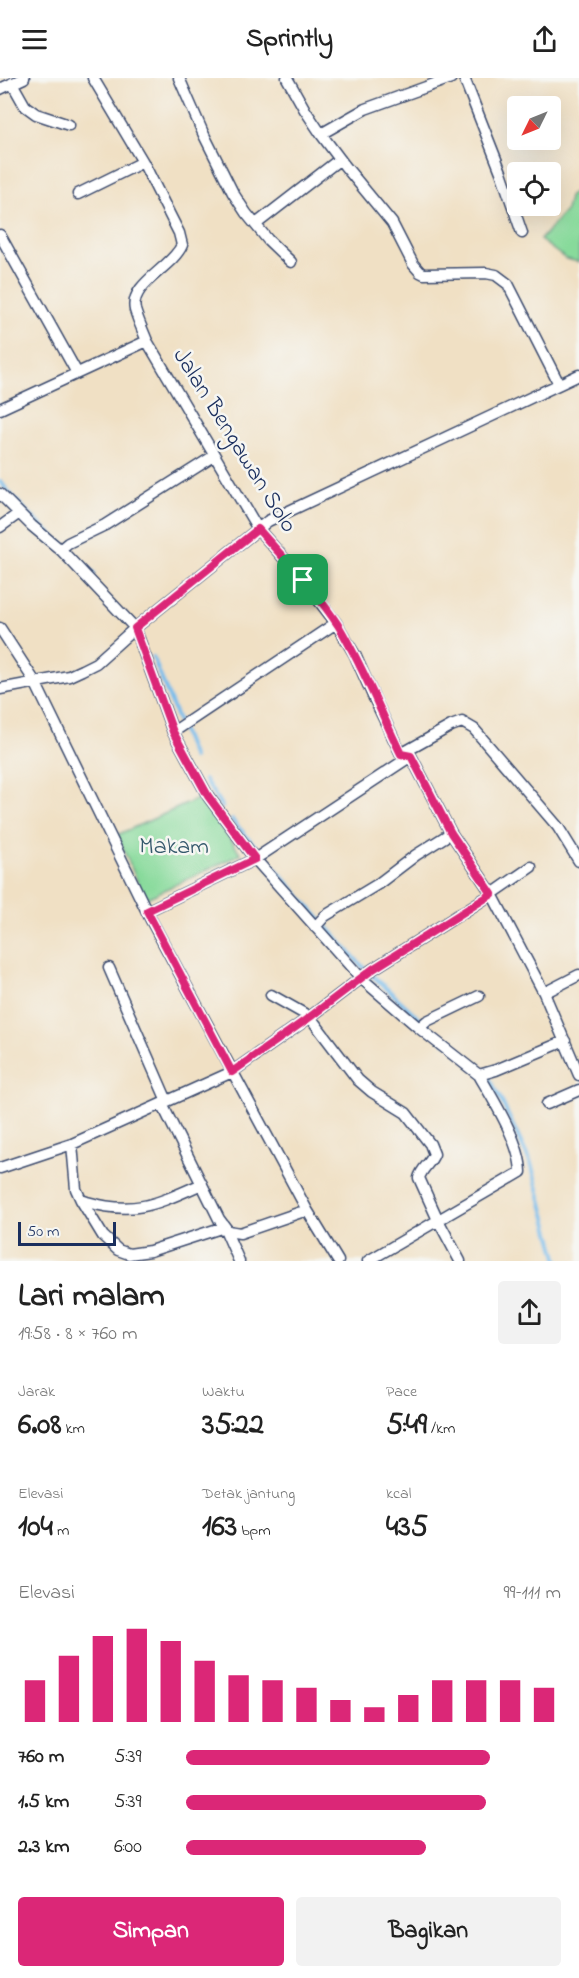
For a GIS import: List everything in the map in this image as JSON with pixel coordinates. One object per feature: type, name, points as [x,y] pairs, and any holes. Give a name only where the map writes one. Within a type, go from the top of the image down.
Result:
[{"type":"street","points":[[0,89],[24,78]]},
{"type":"street","name":"Jalan Bengawan Solo","points":[[93,78],[142,162],[179,233],[182,245],[178,255],[144,284],[135,297],[135,309],[147,341],[258,529],[303,580],[336,623],[356,655],[374,698],[406,755],[451,833],[492,894],[544,993],[579,1075]]},
{"type":"street","points":[[178,78],[233,193],[268,240],[291,262]]},
{"type":"street","points":[[287,78],[321,134],[397,230],[413,264],[420,272],[424,274],[486,273],[503,279],[518,303],[559,384]]},
{"type":"street","points":[[321,134],[365,109],[451,78]]},
{"type":"street","points":[[464,78],[522,233]]},
{"type":"street","points":[[12,83],[25,106],[36,114],[69,125]]},
{"type":"street","points":[[256,224],[340,159]]},
{"type":"street","points":[[78,194],[142,162]]},
{"type":"street","points":[[0,235],[77,373]]},
{"type":"street","points":[[0,409],[147,341]]},
{"type":"street","points":[[0,689],[69,676],[96,663],[135,628],[258,529],[285,512],[579,375]]},
{"type":"street","points":[[64,547],[105,525],[214,456]]},
{"type":"street","points":[[0,494],[18,514],[64,547],[135,628],[208,796],[367,974],[478,1075],[502,1116],[515,1147],[521,1172],[368,1261]]},
{"type":"street","points":[[0,527],[18,514]]},
{"type":"street","points":[[177,729],[336,623]]},
{"type":"street","points":[[0,628],[34,682],[147,911],[335,1260]]},
{"type":"street","points":[[147,911],[261,855],[406,755],[451,726],[462,722],[474,729],[558,827],[579,861]]},
{"type":"street","points":[[319,922],[451,833]]},
{"type":"street","points":[[0,1168],[72,1144],[232,1072],[367,974],[531,867]]},
{"type":"street","points":[[110,968],[165,1103],[239,1261]]},
{"type":"street","points":[[544,993],[579,975]]},
{"type":"street","points":[[271,995],[310,1017],[358,1080],[372,1092],[406,1113],[430,1144],[434,1154],[431,1162],[421,1171],[419,1178],[459,1261]]},
{"type":"street","points":[[422,1025],[479,996]]},
{"type":"street","points":[[478,1075],[496,1071],[565,1041]]},
{"type":"street","points":[[547,1104],[579,1089]]},
{"type":"street","points":[[72,1144],[76,1189],[103,1236],[118,1250],[129,1254],[150,1251],[224,1227]]},
{"type":"street","points":[[81,1200],[101,1206],[125,1209],[152,1206],[202,1184]]},
{"type":"street","points":[[224,1227],[233,1233],[240,1233],[307,1210]]},
{"type":"green space","points":[[579,188],[579,262],[566,259],[540,240],[566,210],[569,197]]},
{"type":"green space","name":"Makam","points":[[200,798],[241,854],[145,899],[117,835]]},
{"type":"waterway","points":[[0,481],[33,518],[94,574]]},
{"type":"waterway","points":[[153,657],[193,758]]},
{"type":"waterway","points":[[205,780],[222,807]]},
{"type":"waterway","points":[[232,820],[360,964],[445,1042]]},
{"type":"waterway","points":[[489,1078],[531,1164],[558,1261]]},
{"type":"route","points":[[258,529],[303,580],[336,623],[356,655],[401,754],[411,756],[451,833],[492,894],[373,969],[232,1072],[147,911],[255,859],[208,796],[173,732],[135,628],[258,529]]}]
